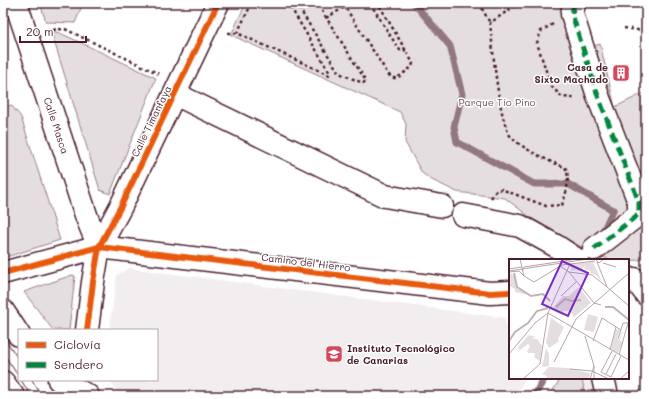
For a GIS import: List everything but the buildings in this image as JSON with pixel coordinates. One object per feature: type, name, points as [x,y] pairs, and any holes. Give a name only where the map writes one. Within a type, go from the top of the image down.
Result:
[{"type":"street","name":"Calle Masca","points":[[16,3],[88,218],[100,247]]},
{"type":"street","name":"Calle Timanfaya","points":[[87,329],[93,282],[100,247],[218,3]]},
{"type":"street","points":[[463,215],[520,226],[556,246],[586,254],[639,214],[639,202],[598,96],[573,8]]},
{"type":"street","points":[[177,89],[384,196],[442,206]]},
{"type":"street","points":[[3,272],[100,247]]},
{"type":"street","name":"Camino del Hierro","points":[[100,247],[490,294],[509,292]]},
{"type":"street","points":[[3,311],[18,334]]},
{"type":"street","points":[[603,379],[607,396]]},
{"type":"street","points":[[62,381],[83,389]]},
{"type":"street","points":[[3,382],[13,396]]},
{"type":"path","points":[[237,33],[252,3]]},
{"type":"path","points":[[207,25],[232,35],[237,33],[329,75],[330,73],[288,3]]},
{"type":"path","points":[[296,3],[339,73],[363,83],[366,81],[317,3]]},
{"type":"path","points":[[343,3],[388,74],[392,78],[397,78],[412,67],[413,63],[378,3]]},
{"type":"path","points":[[370,3],[398,48],[401,51],[406,50]]},
{"type":"path","points":[[479,3],[490,23],[503,121],[512,137],[544,159],[564,167],[568,176],[566,196],[562,205],[546,206],[501,189],[496,191],[489,203]]},
{"type":"path","points":[[490,23],[519,3]]},
{"type":"path","points":[[326,18],[346,7]]},
{"type":"path","points":[[573,8],[541,31],[537,43],[550,86],[562,97],[590,99],[598,96]]},
{"type":"path","points":[[26,31],[66,28],[177,89]]},
{"type":"path","points":[[624,28],[645,31]]},
{"type":"shaded area","name":"Instituto Tecnológico de Canarias","points":[[129,268],[506,318],[505,324],[509,323],[509,379],[524,379],[516,396],[125,396],[117,392],[111,381],[158,381],[158,329],[109,329],[117,275]]},
{"type":"shaded area","points":[[560,379],[618,379],[622,396],[549,396]]},
{"type":"green space","points":[[40,3],[83,3],[75,23],[46,22]]},
{"type":"green space","name":"Parque Tío Pino","points":[[246,3],[580,3],[590,47],[600,44],[615,107],[646,92],[646,259],[629,261],[629,259],[608,259],[590,252],[531,218],[505,198],[457,192],[432,180],[422,173],[405,142],[406,124],[400,112],[231,35]]},
{"type":"green space","points":[[51,31],[60,33],[156,78],[110,194],[100,190]]},
{"type":"green space","points":[[11,105],[21,117],[60,240],[3,258],[3,108]]},
{"type":"green space","points":[[72,275],[75,276],[69,329],[52,329],[24,292]]},
{"type":"green space","points":[[560,379],[582,379],[585,396],[549,396]]},
{"type":"waterway","points":[[414,3],[450,46],[462,94],[454,127],[457,142],[534,184],[568,184],[613,210]]},
{"type":"waterway","points":[[603,231],[613,210]]},
{"type":"waterway","points":[[534,396],[544,379]]},
{"type":"tram line","points":[[3,336],[18,358]]},
{"type":"tram line","points":[[3,353],[18,376]]},
{"type":"tram line","points":[[22,381],[31,396]]},
{"type":"tram line","points":[[33,381],[42,396]]},
{"type":"marked path","points":[[574,3],[572,14],[598,96],[639,202],[639,214],[594,249]]},
{"type":"cycle path","points":[[87,329],[99,247],[121,206],[218,3]]},
{"type":"cycle path","points":[[3,273],[99,247],[490,293],[509,292]]},
{"type":"place","name":"Casa de Sixto Machado","points":[[621,73]]},
{"type":"place","name":"Instituto Tecnológico de Canarias","points":[[334,354]]}]
